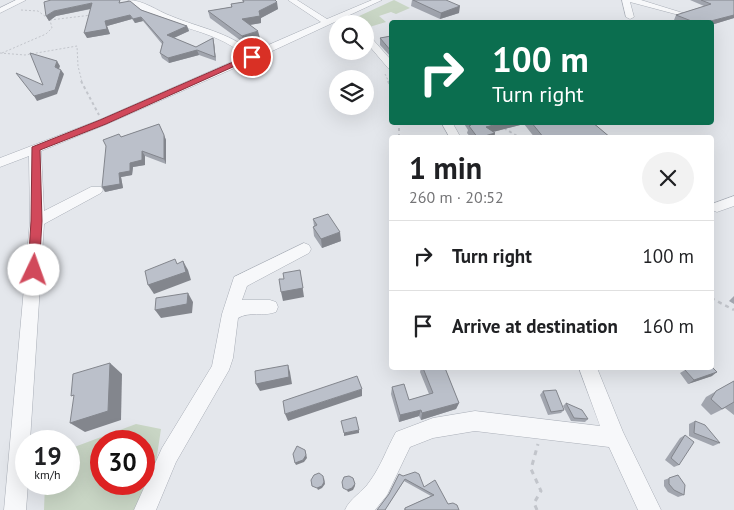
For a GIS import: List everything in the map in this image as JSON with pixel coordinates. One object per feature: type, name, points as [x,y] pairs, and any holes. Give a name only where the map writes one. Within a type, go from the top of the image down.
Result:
[{"type":"street","points":[[2,10],[22,0]]},
{"type":"street","points":[[132,0],[168,18],[219,34],[241,46],[252,57]]},
{"type":"street","points":[[292,0],[327,23]]},
{"type":"street","points":[[0,163],[103,122],[327,23],[349,18],[378,0]]},
{"type":"street","points":[[626,0],[630,17]]},
{"type":"street","points":[[632,0],[679,13]]},
{"type":"street","points":[[374,46],[389,64]]},
{"type":"street","points":[[15,510],[37,221],[35,149]]},
{"type":"street","points":[[37,221],[96,190]]},
{"type":"street","points":[[717,207],[734,201]]},
{"type":"street","points":[[145,510],[169,455],[220,370],[224,358],[230,314],[240,282],[304,249]]},
{"type":"street","points":[[230,314],[243,307],[270,307]]},
{"type":"street","points":[[589,370],[615,438],[650,510]]},
{"type":"street","points":[[356,510],[372,496],[382,482],[403,439],[433,428],[475,422],[615,438]]},
{"type":"path","points":[[0,54],[46,34],[52,28],[50,20],[38,11],[2,10]]},
{"type":"path","points":[[50,20],[97,14]]},
{"type":"path","points":[[0,54],[25,55],[76,46],[80,82],[103,122]]},
{"type":"path","points":[[502,127],[515,135]]},
{"type":"path","points":[[714,300],[734,310]]},
{"type":"path","points":[[537,510],[534,502],[541,491],[531,469],[540,433],[548,429]]},
{"type":"green space","points":[[394,0],[410,8],[396,14],[391,12],[379,16],[386,22],[374,26],[374,15],[361,15]]},
{"type":"green space","points":[[136,424],[161,429],[155,469],[155,430],[120,430]]},
{"type":"green space","points":[[90,441],[90,495],[146,495],[137,510],[44,510],[45,495],[80,495],[80,445]]},
{"type":"building","points":[[51,0],[120,0],[119,3],[130,1],[141,10],[187,26],[167,35],[196,47],[213,38],[215,57],[197,50],[168,58],[160,53],[163,42],[141,17],[133,19],[130,15],[105,21],[107,29],[84,33],[92,3],[54,11],[46,16],[44,2]]},
{"type":"building","points":[[243,0],[275,0],[277,2],[259,11],[260,16],[242,19],[258,31],[242,36],[208,11],[232,7],[231,4],[244,2]]},
{"type":"building","points":[[413,0],[446,0],[460,6],[441,13]]},
{"type":"building","points":[[701,0],[734,0],[734,15],[714,20],[689,20],[676,15],[711,4]]},
{"type":"building","points":[[389,36],[389,49],[380,38]]},
{"type":"building","points":[[30,53],[57,61],[55,67],[61,70],[55,90],[34,96],[16,73],[43,85]]},
{"type":"building","points":[[159,124],[164,135],[164,159],[142,151],[142,160],[130,163],[130,171],[119,173],[120,184],[102,187],[106,146],[103,140],[119,134],[121,137]]},
{"type":"building","points":[[494,125],[486,127],[495,133],[476,135],[469,126]]},
{"type":"building","points":[[533,125],[596,125],[607,135],[542,135]]},
{"type":"building","points":[[328,214],[340,232],[321,239],[313,227],[317,225],[313,219]]},
{"type":"building","points":[[175,259],[177,264],[183,261],[186,272],[148,285],[145,271]]},
{"type":"building","points":[[300,270],[303,288],[281,292],[279,279],[284,279],[283,273]]},
{"type":"building","points":[[188,293],[187,304],[155,310],[156,298]]},
{"type":"building","points":[[110,363],[108,411],[70,423],[74,395],[71,396],[73,374]]},
{"type":"building","points":[[288,365],[289,377],[256,384],[255,371]]},
{"type":"building","points":[[714,369],[717,372],[694,380],[685,370]]},
{"type":"building","points":[[424,370],[446,370],[459,403],[422,413],[421,410],[400,415],[392,387],[404,384],[409,400],[433,393]]},
{"type":"building","points":[[357,376],[362,389],[285,414],[283,401]]},
{"type":"building","points":[[734,381],[734,402],[722,409],[711,399],[716,391]]},
{"type":"building","points":[[556,390],[564,410],[551,412],[543,391]]},
{"type":"building","points":[[566,403],[582,410],[588,419],[574,418]]},
{"type":"building","points":[[356,417],[359,430],[344,433],[341,421]]},
{"type":"building","points":[[695,421],[705,425],[720,443],[694,433]]},
{"type":"building","points":[[685,435],[694,442],[679,465],[671,458]]},
{"type":"building","points":[[297,446],[305,450],[306,455],[303,460],[295,463],[293,454]]},
{"type":"building","points":[[415,472],[419,474],[424,487],[435,480],[448,504],[453,503],[457,505],[459,510],[405,510],[405,508],[434,495],[405,479],[385,510],[377,510],[389,494],[399,474],[403,476]]},
{"type":"building","points":[[319,473],[323,476],[324,482],[322,486],[317,488],[312,486],[311,480],[314,475]]},
{"type":"building","points":[[678,475],[685,485],[684,495],[674,490],[669,484],[669,478]]},
{"type":"building","points":[[349,476],[353,478],[355,484],[347,490],[343,488],[342,482],[344,477]]},
{"type":"route","points":[[34,270],[37,221],[35,149],[103,122],[252,57]]}]
